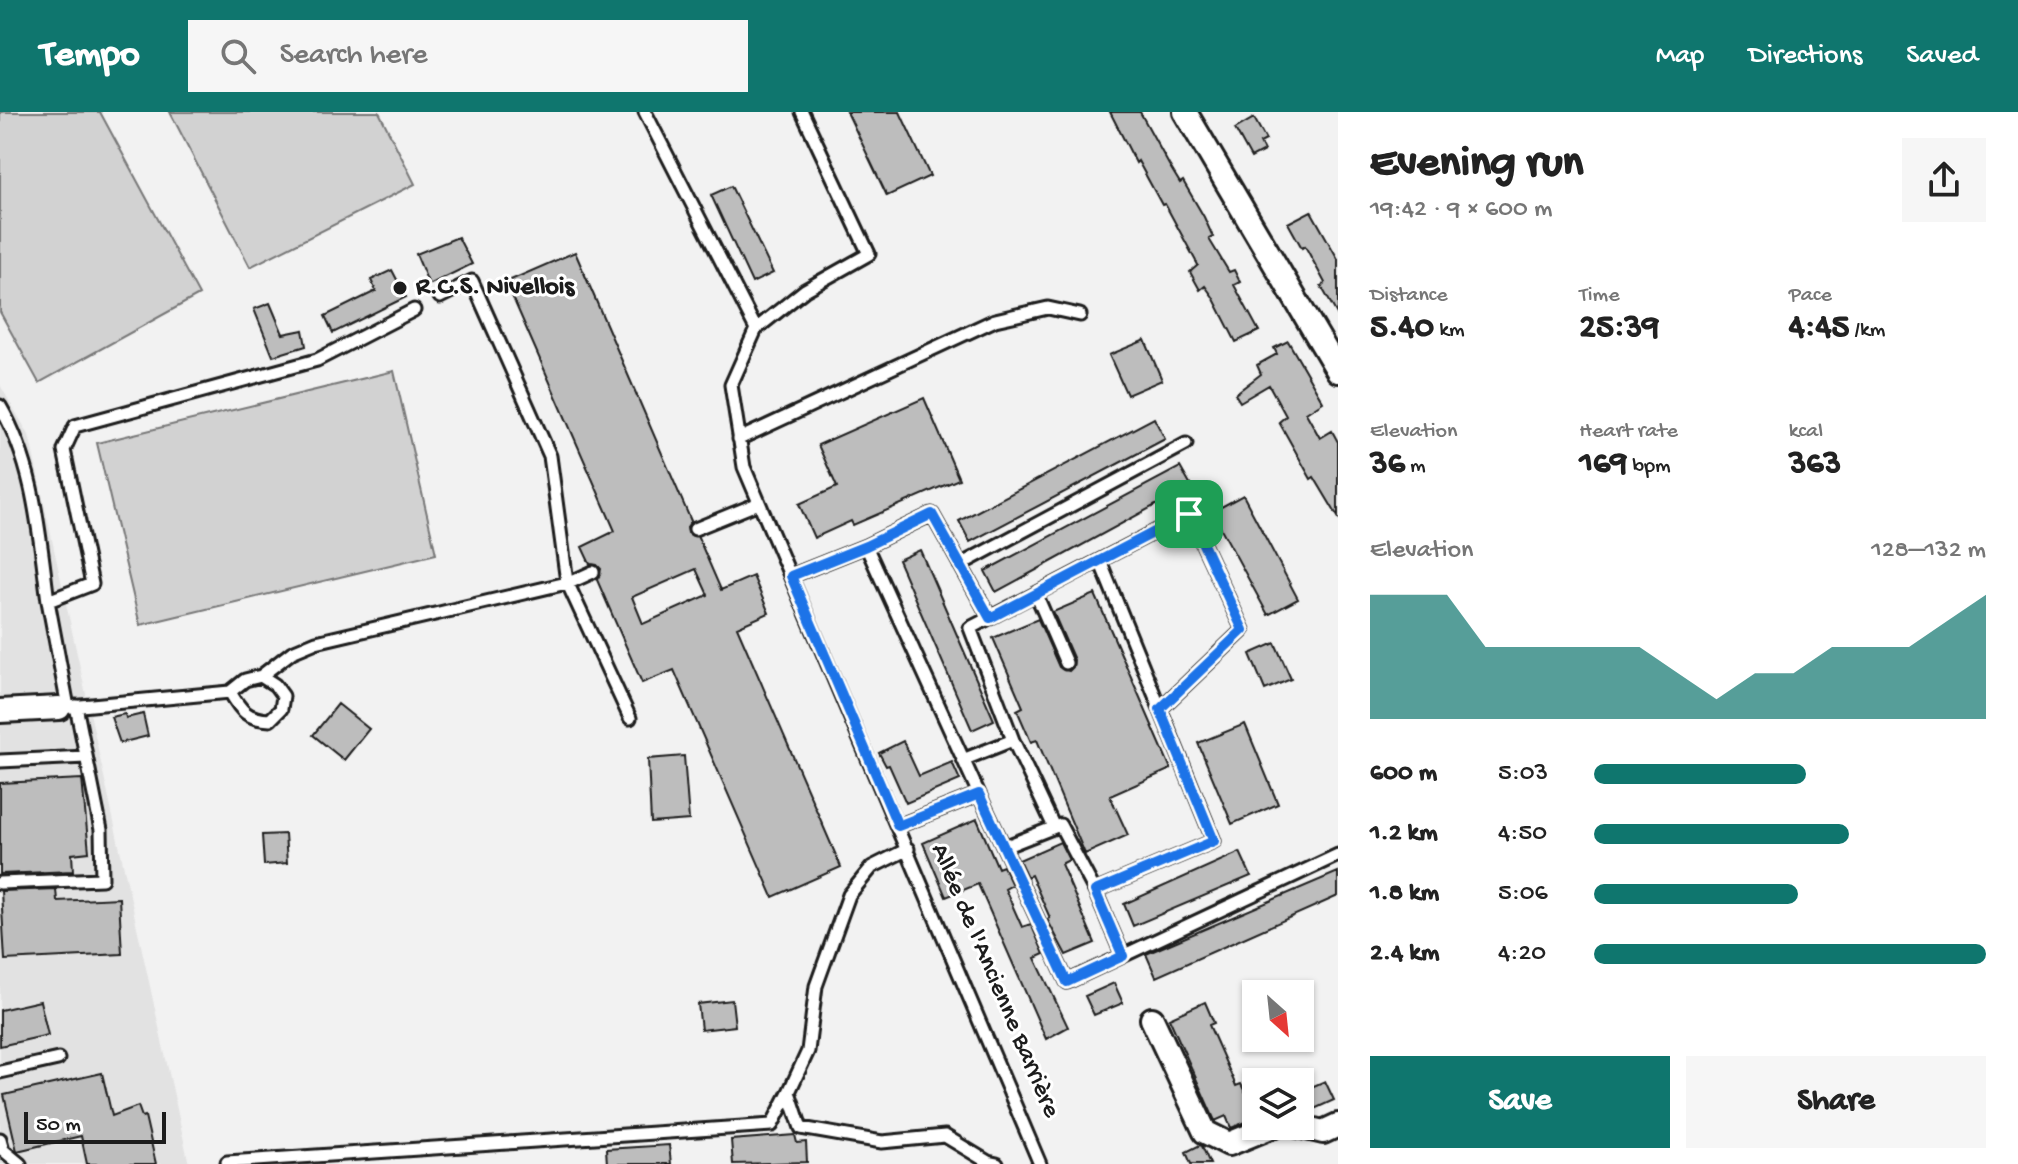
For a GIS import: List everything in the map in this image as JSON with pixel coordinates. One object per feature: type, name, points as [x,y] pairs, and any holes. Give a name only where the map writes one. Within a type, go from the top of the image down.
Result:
[{"type":"street","points":[[1185,112],[1338,371]]},
{"type":"street","points":[[0,711],[68,707]]},
{"type":"street","points":[[1152,1019],[1205,1132],[1229,1144],[1242,1139]]},
{"type":"street","points":[[1314,1130],[1323,1132],[1338,1125]]},
{"type":"lane","points":[[645,112],[756,329]]},
{"type":"lane","name":"Allée de l'Ancienne Barrière","points":[[802,112],[869,254],[805,290],[756,329],[731,385],[744,467],[1040,1164]]},
{"type":"lane","points":[[440,297],[472,281],[550,456],[567,582],[630,718]]},
{"type":"lane","points":[[739,439],[995,320],[1048,308],[1080,315]]},
{"type":"lane","points":[[48,601],[92,584],[64,450],[75,426],[317,360],[414,310]]},
{"type":"lane","points":[[0,406],[18,436],[34,497],[48,601],[68,707],[86,757],[101,830],[102,879],[0,883]]},
{"type":"lane","points":[[960,565],[1186,444]]},
{"type":"lane","points":[[695,529],[759,503]]},
{"type":"lane","points":[[791,576],[866,546],[932,514],[990,618]]},
{"type":"lane","points":[[1054,827],[1013,740],[970,628],[1189,514],[1243,630],[1160,709]]},
{"type":"lane","points":[[866,546],[1067,982],[1338,855]]},
{"type":"lane","points":[[1095,891],[1214,841],[1100,561]]},
{"type":"lane","points":[[68,707],[230,692],[245,680],[261,676],[292,652],[316,642],[567,582],[593,572]]},
{"type":"lane","points":[[1036,594],[1066,663]]},
{"type":"lane","points":[[230,692],[241,713],[255,719],[270,720],[281,709],[283,696],[275,685],[261,676]]},
{"type":"lane","points":[[965,759],[1013,740]]},
{"type":"lane","points":[[0,761],[86,757]]},
{"type":"lane","points":[[898,826],[979,794]]},
{"type":"lane","points":[[1004,847],[1060,825],[1095,891],[1123,956]]},
{"type":"lane","points":[[227,1162],[772,1125],[808,1051],[816,986],[849,895],[872,867],[908,849]]},
{"type":"lane","points":[[0,1072],[58,1059]]},
{"type":"lane","points":[[789,1092],[801,1128],[882,1142],[945,1136],[988,1162],[997,1164]]},
{"type":"lane","points":[[0,1139],[3,1150],[20,1164]]},
{"type":"shaded area","points":[[0,112],[100,112],[199,295],[39,383],[0,312]]},
{"type":"shaded area","points":[[170,112],[379,112],[415,184],[250,267]]},
{"type":"shaded area","points":[[394,371],[436,554],[140,625],[97,443]]},
{"type":"shaded area","points":[[0,385],[29,435],[189,1164],[0,1164]]},
{"type":"building","points":[[847,112],[900,112],[930,176],[887,196]]},
{"type":"building","points":[[1110,112],[1140,112],[1169,165],[1180,183],[1183,181],[1204,217],[1213,237],[1209,239],[1229,272],[1234,270],[1240,282],[1234,285],[1259,331],[1236,342],[1213,297],[1205,286],[1200,290],[1190,272],[1198,265],[1165,204],[1162,205],[1138,161],[1136,163]]},
{"type":"building","points":[[1254,118],[1266,140],[1260,143],[1264,151],[1251,158],[1235,129]]},
{"type":"building","points":[[731,186],[773,273],[752,283],[711,195]]},
{"type":"building","points":[[1311,211],[1338,259],[1338,316],[1321,286],[1325,283],[1288,223]]},
{"type":"building","points":[[458,237],[472,264],[429,285],[416,254]]},
{"type":"building","points":[[575,252],[691,521],[687,527],[688,533],[698,537],[721,590],[753,576],[769,613],[737,627],[841,867],[773,897],[674,670],[642,683],[597,580],[601,569],[590,564],[582,547],[615,531],[506,282]],"holes":[[[696,569],[708,595],[643,624],[632,597]]]},
{"type":"building","points":[[392,270],[406,297],[333,333],[325,316],[376,291],[371,280]]},
{"type":"building","points":[[270,303],[283,334],[303,330],[306,346],[273,356],[254,309]]},
{"type":"building","points":[[1145,340],[1162,380],[1127,395],[1109,355]]},
{"type":"building","points":[[1288,341],[1323,402],[1306,413],[1320,438],[1332,431],[1338,442],[1338,517],[1314,477],[1311,479],[1279,422],[1286,416],[1269,385],[1240,402],[1235,394],[1261,374],[1257,365],[1277,354],[1274,348]]},
{"type":"building","points":[[924,398],[959,479],[853,525],[851,521],[814,538],[799,504],[837,487],[818,445]]},
{"type":"building","points":[[1154,418],[1165,439],[970,542],[959,521]]},
{"type":"building","points":[[1180,467],[1192,488],[996,592],[985,571]]},
{"type":"building","points":[[1243,495],[1298,599],[1268,615],[1212,512]]},
{"type":"building","points":[[920,550],[994,720],[972,730],[898,560]]},
{"type":"building","points":[[1095,594],[1171,769],[1110,796],[1128,835],[1085,854],[1037,740],[1031,742],[1017,710],[1023,707],[993,638],[1038,619],[1059,667],[1069,671],[1074,660],[1053,612]]},
{"type":"building","points":[[1275,643],[1291,679],[1265,690],[1250,654]]},
{"type":"building","points":[[338,704],[369,729],[344,760],[313,735]]},
{"type":"building","points":[[125,714],[126,718],[143,714],[148,736],[120,743],[111,717]]},
{"type":"building","points":[[1245,724],[1278,804],[1232,824],[1198,743]]},
{"type":"building","points":[[903,741],[919,776],[952,762],[960,780],[906,803],[889,765],[886,766],[879,753]]},
{"type":"building","points":[[684,756],[689,820],[651,823],[648,759]]},
{"type":"building","points":[[82,779],[89,852],[72,854],[73,871],[0,874],[0,783]]},
{"type":"building","points":[[977,819],[998,868],[1003,866],[1012,885],[1005,889],[1022,927],[1031,924],[1044,954],[1035,958],[1068,1027],[1046,1039],[978,884],[946,897],[923,843]]},
{"type":"building","points":[[285,834],[287,863],[264,865],[262,835]]},
{"type":"building","points":[[1060,842],[1069,860],[1061,864],[1095,943],[1066,955],[1047,919],[1050,918],[1031,875],[1027,877],[1019,860]]},
{"type":"building","points":[[1240,852],[1251,876],[1133,926],[1124,904]]},
{"type":"building","points":[[1338,872],[1338,896],[1156,977],[1146,954]]},
{"type":"building","points":[[56,889],[57,901],[119,898],[122,954],[5,960],[1,891]]},
{"type":"building","points":[[1114,983],[1123,1003],[1094,1015],[1085,996]]},
{"type":"building","points":[[732,1000],[735,1026],[701,1030],[698,1004]]},
{"type":"building","points":[[40,1001],[48,1035],[0,1046],[0,1010]]},
{"type":"building","points":[[1205,1002],[1214,1023],[1209,1025],[1236,1086],[1242,1086],[1242,1124],[1231,1128],[1226,1116],[1215,1121],[1169,1018]]},
{"type":"building","points":[[102,1073],[112,1116],[138,1106],[142,1117],[145,1116],[156,1164],[87,1164],[81,1136],[17,1151],[4,1095]]},
{"type":"building","points":[[1325,1081],[1334,1100],[1314,1109],[1314,1086]]},
{"type":"building","points":[[795,1135],[797,1143],[806,1142],[807,1162],[733,1164],[731,1140]]},
{"type":"building","points":[[669,1145],[671,1164],[607,1164],[606,1149]]},
{"type":"building","points":[[1200,1145],[1210,1164],[1191,1164],[1186,1152]]},
{"type":"place","name":"R.C.S. Nivellois","points":[[400,288]]},
{"type":"route","points":[[932,514],[990,618],[1189,514],[1243,630],[1160,709],[1214,841],[1095,891],[1123,956],[1067,982],[979,794],[898,826],[791,576],[866,546],[932,514]]}]
